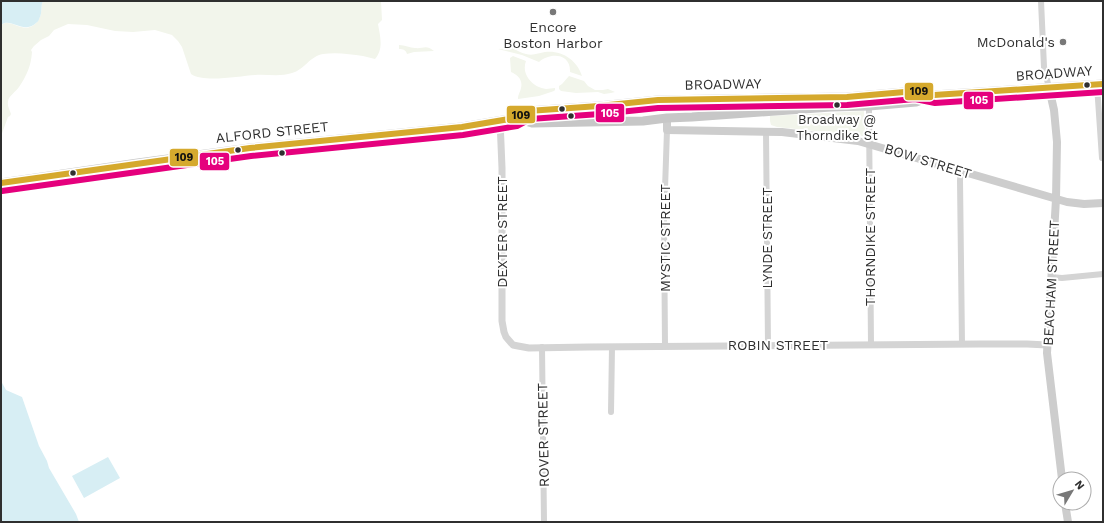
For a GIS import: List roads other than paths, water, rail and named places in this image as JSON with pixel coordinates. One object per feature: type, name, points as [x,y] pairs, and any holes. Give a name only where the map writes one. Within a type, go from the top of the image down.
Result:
[{"type":"main road","name":"BROADWAY","points":[[515,118],[528,110],[599,106],[658,100],[847,96],[916,91],[934,95],[1100,84]]},
{"type":"main road","name":"BEACHAM STREET","points":[[1049,88],[1054,110],[1057,142],[1056,199],[1048,367],[1061,471]]},
{"type":"main road","name":"BROADWAY","points":[[500,120],[515,118],[532,123],[620,122],[832,107],[870,106],[916,102],[934,95]]},
{"type":"main road","points":[[667,118],[667,130]]},
{"type":"main road","name":"ALFORD STREET","points":[[1,183],[250,148],[462,127],[500,120]]},
{"type":"main road","name":"BOW STREET","points":[[667,130],[766,131],[858,140],[1056,199],[1078,204],[1103,203]]},
{"type":"main road","points":[[1066,511],[1068,522]]},
{"type":"street","points":[[1041,1],[1044,67],[1049,88]]},
{"type":"street","points":[[1100,84],[1102,158]]},
{"type":"street","name":"THORNDIKE STREET","points":[[870,106],[871,345]]},
{"type":"street","name":"DEXTER STREET","points":[[500,120],[502,168],[502,321],[504,332],[510,342]]},
{"type":"street","name":"MYSTIC STREET","points":[[665,346],[664,218],[667,130]]},
{"type":"street","name":"LYNDE STREET","points":[[766,131],[768,346]]},
{"type":"street","points":[[961,171],[962,344]]},
{"type":"street","points":[[1052,278],[1103,274]]},
{"type":"street","name":"ROBIN STREET","points":[[510,342],[513,345],[529,348],[962,344],[1048,345]]},
{"type":"street","points":[[611,412],[612,347]]},
{"type":"street","name":"ROVER STREET","points":[[542,348],[544,522]]},
{"type":"water","points":[[1,1],[44,1],[42,3],[39,20],[30,27],[21,27],[9,23],[1,25]]},
{"type":"water","points":[[1,381],[6,390],[22,397],[39,446],[49,468],[76,514],[79,522],[1,522]]},
{"type":"water","points":[[108,457],[120,478],[84,498],[72,476]]},
{"type":"place","name":"Encore Boston Harbor","points":[[553,12]]},
{"type":"place","name":"McDonald's","points":[[1063,42]]},
{"type":"place","name":"Broadway @ Thorndike St","points":[[837,105]]}]
